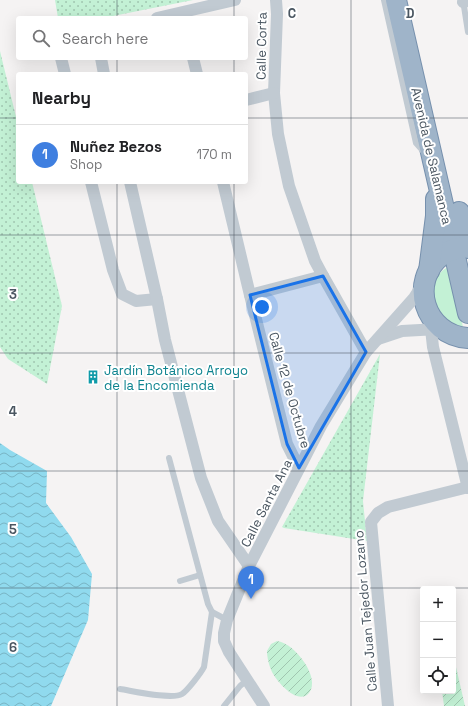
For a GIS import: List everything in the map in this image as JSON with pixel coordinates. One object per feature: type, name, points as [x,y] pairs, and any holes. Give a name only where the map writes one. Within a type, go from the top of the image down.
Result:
[{"type":"highway","name":"Avenida de Salamanca","points":[[396,0],[436,170],[464,247]]},
{"type":"highway","name":"Avenida de Salamanca","points":[[408,0],[465,226],[464,247],[468,313]]},
{"type":"highway","points":[[436,170],[436,216],[424,295],[425,304],[436,329],[460,337],[468,338]]},
{"type":"highway","points":[[427,277],[432,266],[442,255],[464,247]]},
{"type":"street","points":[[182,15],[236,0]]},
{"type":"street","name":"Calle Corta","points":[[276,0],[277,14],[274,93],[278,134],[289,186],[316,261],[366,352]]},
{"type":"street","points":[[62,60],[64,72]]},
{"type":"street","points":[[100,60],[104,72]]},
{"type":"street","points":[[194,60],[196,72]]},
{"type":"street","points":[[248,100],[274,93]]},
{"type":"street","points":[[92,184],[113,270],[122,294],[136,302],[157,299]]},
{"type":"street","points":[[130,184],[165,340],[201,478],[218,521],[249,566]]},
{"type":"street","name":"Calle 12 de Octubre","points":[[223,184],[287,444],[299,468]]},
{"type":"street","points":[[250,295],[323,276]]},
{"type":"street","name":"Calle Santa Ana","points":[[264,706],[229,652],[224,641],[224,633],[228,620],[249,566],[321,426],[366,352],[414,298],[427,277]]},
{"type":"street","points":[[377,339],[402,331],[436,329],[433,347],[468,488]]},
{"type":"street","name":"Calle Juan Tejedor Lozano","points":[[388,706],[371,522],[378,513],[388,507],[468,488]]},
{"type":"lane","points":[[384,0],[416,143],[436,170]]},
{"type":"lane","points":[[465,1],[468,32]]},
{"type":"lane","points":[[120,689],[172,696],[182,694],[201,673],[204,667],[212,612],[208,604],[169,458]]},
{"type":"lane","points":[[180,580],[200,575]]},
{"type":"lane","points":[[212,612],[228,620]]},
{"type":"lane","points":[[224,706],[240,686],[247,680]]},
{"type":"highlighted area","points":[[323,276],[366,352],[299,468],[287,444],[250,295]]},
{"type":"green space","points":[[55,0],[193,0],[113,16],[58,16]]},
{"type":"green space","points":[[0,51],[16,117],[16,184],[32,184],[62,306],[47,384],[8,359],[0,347]]},
{"type":"green space","points":[[449,266],[463,327],[448,321],[440,312],[435,301],[435,282],[442,271]]},
{"type":"green space","points":[[380,354],[363,501],[367,541],[282,527]]},
{"type":"green space","points":[[277,641],[284,643],[298,654],[309,670],[312,679],[312,687],[309,693],[304,696],[299,697],[288,691],[278,681],[272,672],[268,662],[267,651],[271,644]]},
{"type":"green space","points":[[456,667],[465,706],[444,706],[442,694],[456,694]]},
{"type":"water","points":[[0,443],[47,471],[46,503],[71,537],[92,574],[88,620],[51,706],[0,706]]},
{"type":"place","name":"Jardín Botánico Arroyo de la Encomienda","points":[[93,377]]},
{"type":"place","name":"Nuñez Bezos","points":[[251,599]]}]
